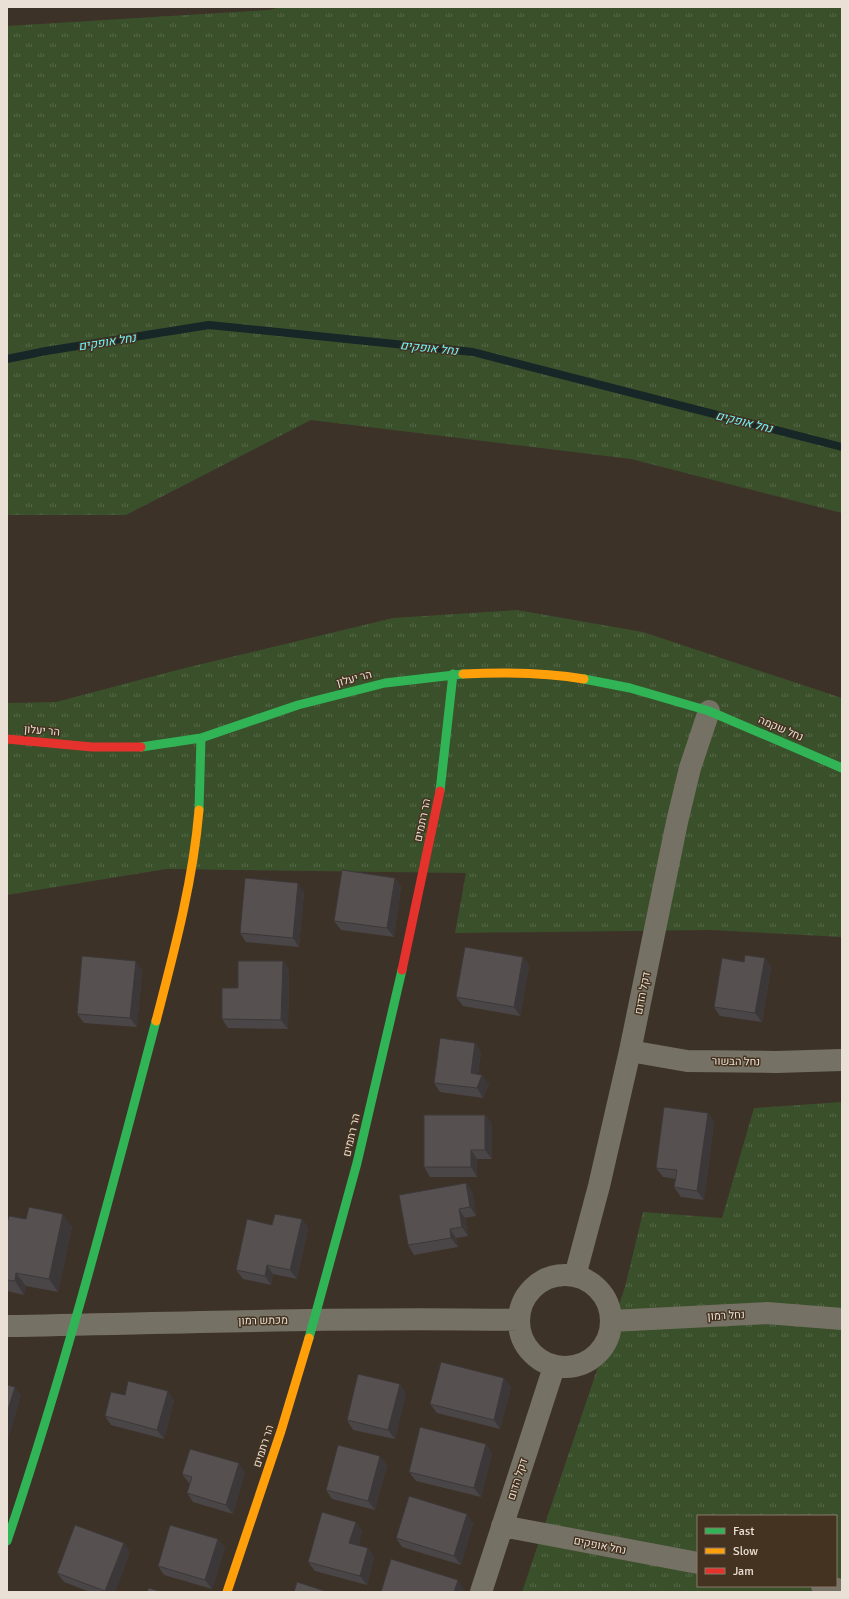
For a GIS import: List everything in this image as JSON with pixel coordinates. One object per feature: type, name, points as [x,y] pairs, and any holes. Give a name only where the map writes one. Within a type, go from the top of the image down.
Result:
[{"type":"street","name":"הר יעלון","points":[[7,739],[92,747],[143,747],[201,738],[291,707],[385,683],[453,674],[509,672],[566,676],[630,688],[709,711]]},
{"type":"street","name":"הר רתמים","points":[[227,1592],[281,1431],[315,1319],[357,1163],[407,950],[442,783],[453,674]]},
{"type":"street","name":"נחל שקמה","points":[[709,711],[842,768]]},
{"type":"street","name":"דקל הדום","points":[[575,1276],[601,1178],[630,1051],[678,814],[690,768],[709,711]]},
{"type":"street","points":[[7,1541],[50,1410],[75,1325],[169,966],[185,894],[197,828],[201,738]]},
{"type":"street","name":"נחל הבשור","points":[[630,1051],[687,1061],[776,1062],[842,1060]]},
{"type":"street","points":[[562,1275],[575,1276],[590,1282],[601,1292],[608,1306],[611,1321],[609,1335],[603,1348],[594,1358],[582,1365],[568,1368],[554,1367],[539,1360],[528,1350],[521,1336],[518,1320],[521,1307],[527,1294],[536,1284],[549,1278],[562,1275]]},
{"type":"street","name":"נחל רמון","points":[[611,1321],[767,1313],[842,1319]]},
{"type":"street","name":"מכתש רמון","points":[[7,1326],[315,1319],[424,1318],[518,1320]]},
{"type":"street","name":"דקל הדום","points":[[481,1592],[554,1367]]},
{"type":"street","name":"נחל אופקים","points":[[502,1526],[697,1563]]},
{"type":"street","points":[[827,1587],[842,1590]]},
{"type":"green space","points":[[282,7],[842,7],[842,513],[631,459],[311,420],[126,515],[7,515],[7,26],[268,10]]},
{"type":"green space","points":[[517,610],[643,632],[842,698],[842,937],[710,930],[455,933],[466,873],[166,869],[7,895],[7,703],[56,702],[181,669],[393,618]]},
{"type":"green space","points":[[842,1102],[842,1592],[522,1592],[625,1287],[643,1212],[722,1218],[754,1108]]},
{"type":"building","points":[[342,870],[395,878],[387,928],[334,921]]},
{"type":"building","points":[[245,878],[298,883],[293,938],[240,933]]},
{"type":"building","points":[[465,947],[523,957],[514,1007],[456,997]]},
{"type":"building","points":[[745,955],[765,958],[755,1013],[714,1007],[722,958],[744,962]]},
{"type":"building","points":[[82,956],[136,961],[130,1018],[77,1014]]},
{"type":"building","points":[[238,961],[283,961],[281,1020],[222,1019],[222,988],[238,988]]},
{"type":"building","points":[[440,1038],[475,1043],[471,1073],[482,1075],[477,1088],[434,1083]]},
{"type":"building","points":[[664,1107],[708,1113],[697,1191],[674,1187],[677,1170],[656,1168]]},
{"type":"building","points":[[424,1115],[485,1115],[485,1150],[471,1150],[471,1167],[424,1167]]},
{"type":"building","points":[[466,1183],[470,1207],[459,1209],[462,1227],[450,1229],[451,1238],[408,1245],[399,1195]]},
{"type":"building","points":[[29,1207],[63,1214],[49,1279],[16,1273],[15,1281],[7,1280],[7,1223],[9,1216],[26,1219]]},
{"type":"building","points":[[275,1214],[302,1219],[290,1270],[267,1265],[265,1276],[236,1270],[247,1219],[272,1225]]},
{"type":"building","points":[[441,1362],[504,1378],[494,1420],[430,1404]]},
{"type":"building","points":[[358,1374],[400,1384],[388,1430],[347,1420]]},
{"type":"building","points":[[128,1381],[168,1391],[157,1430],[105,1416],[111,1392],[125,1395]]},
{"type":"building","points":[[7,1385],[15,1387],[7,1413]]},
{"type":"building","points":[[420,1427],[486,1444],[474,1488],[409,1472]]},
{"type":"building","points":[[338,1445],[380,1456],[368,1501],[326,1490]]},
{"type":"building","points":[[190,1449],[239,1463],[226,1505],[187,1493],[192,1477],[182,1474]]},
{"type":"building","points":[[409,1496],[467,1514],[454,1556],[396,1538]]},
{"type":"building","points":[[322,1512],[356,1522],[349,1543],[368,1548],[360,1576],[308,1562]]},
{"type":"building","points":[[75,1525],[124,1543],[105,1591],[57,1573]]},
{"type":"building","points":[[170,1525],[218,1539],[205,1580],[158,1566]]},
{"type":"building","points":[[391,1559],[458,1580],[454,1592],[381,1592]]},
{"type":"building","points":[[297,1582],[328,1592],[294,1592]]},
{"type":"building","points":[[149,1588],[162,1592],[147,1592]]},
{"type":"waterway","name":"נחל אופקים","points":[[7,359],[46,351],[209,325],[473,352],[842,447]]},
{"type":"traffic: fast","points":[[440,791],[453,674]]},
{"type":"traffic: fast","points":[[141,747],[201,738],[298,705],[385,683],[463,674]]},
{"type":"traffic: fast","points":[[584,679],[630,688],[709,711],[842,768]]},
{"type":"traffic: fast","points":[[199,810],[201,738]]},
{"type":"traffic: fast","points":[[309,1338],[357,1163],[402,970]]},
{"type":"traffic: fast","points":[[7,1541],[68,1347],[156,1021]]},
{"type":"traffic: slow","points":[[463,674],[524,673],[584,679]]},
{"type":"traffic: slow","points":[[156,1021],[188,890],[199,810]]},
{"type":"traffic: slow","points":[[227,1592],[281,1431],[309,1338]]},
{"type":"traffic: jam","points":[[7,739],[92,747],[141,747]]},
{"type":"traffic: jam","points":[[402,970],[440,791]]}]
